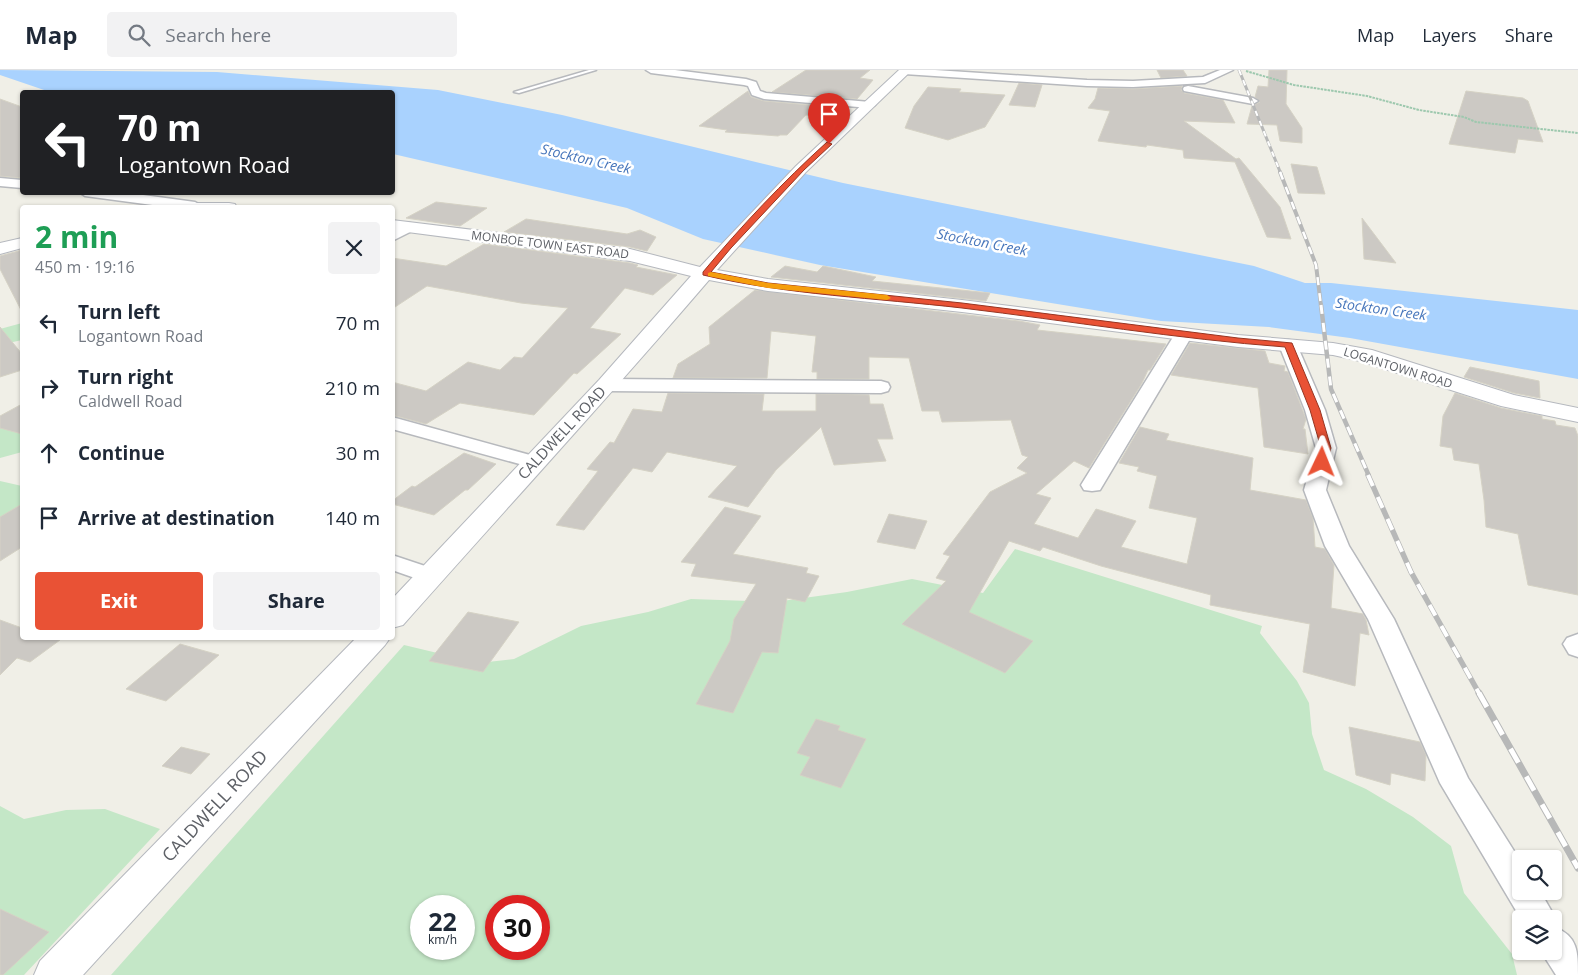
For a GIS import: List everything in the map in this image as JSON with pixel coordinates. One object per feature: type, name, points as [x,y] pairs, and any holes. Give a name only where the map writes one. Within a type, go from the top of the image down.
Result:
[{"type":"main road","name":"CALDWELL ROAD","points":[[395,615],[607,385],[669,313],[711,288],[728,246],[801,169],[905,71]]},
{"type":"main road","name":"MONBOE TOWN EAST ROAD","points":[[401,226],[630,255],[711,288]]},
{"type":"main road","points":[[0,249],[20,244]]},
{"type":"main road","name":"LOGANTOWN ROAD","points":[[711,288],[768,285],[962,306],[1184,334],[1333,349],[1364,356],[1509,401],[1578,415]]},
{"type":"main road","name":"CALDWELL ROAD","points":[[55,975],[372,640]]},
{"type":"street","points":[[651,70],[746,82],[752,84],[756,93],[764,96],[870,105]]},
{"type":"street","points":[[1133,84],[1205,80],[1228,70]]},
{"type":"street","points":[[905,71],[1087,83],[1133,84],[1200,90],[1253,102]]},
{"type":"street","points":[[0,182],[20,184]]},
{"type":"street","points":[[106,195],[178,205]]},
{"type":"street","points":[[1092,485],[1184,334]]},
{"type":"street","points":[[1288,345],[1315,410],[1326,448],[1315,490],[1337,546],[1380,619],[1455,783],[1512,874]]},
{"type":"street","points":[[607,385],[881,387]]},
{"type":"street","points":[[395,424],[534,462]]},
{"type":"street","points":[[395,563],[432,576]]},
{"type":"street","points":[[1578,643],[1576,644],[1578,648]]},
{"type":"street","points":[[1562,955],[1575,975]]},
{"type":"lane","points":[[517,92],[594,70]]},
{"type":"path","points":[[1243,70],[1294,85],[1367,96],[1419,110],[1464,117],[1476,122],[1578,133]]},
{"type":"green space","points":[[20,324],[20,340],[4,344],[0,329]]},
{"type":"green space","points":[[20,426],[20,453],[0,458],[0,428]]},
{"type":"green space","points":[[0,481],[20,486],[20,506],[0,524]]},
{"type":"green space","points":[[1015,549],[1262,626],[1260,633],[1297,681],[1309,703],[1312,734],[1324,770],[1366,789],[1413,817],[1451,846],[1464,893],[1512,954],[1517,975],[111,975],[404,645],[479,663],[514,659],[581,626],[648,612],[691,599],[775,602],[847,592],[912,579],[983,593]]},
{"type":"green space","points":[[0,806],[24,819],[66,810],[105,809],[160,829],[24,975],[0,975]]},
{"type":"water","name":"Stockton Creek","points":[[0,70],[217,72],[438,90],[562,115],[843,183],[1254,266],[1305,283],[1331,283],[1578,310],[1578,379],[1350,338],[1269,327],[1161,321],[820,265],[703,239],[627,208],[395,154],[395,90],[44,90],[0,75]]},
{"type":"building","points":[[806,70],[870,70],[860,78],[873,80],[857,99],[772,92]]},
{"type":"building","points":[[1157,70],[1183,70],[1187,76],[1161,78]]},
{"type":"building","points":[[1269,70],[1287,70],[1286,104],[1302,128],[1302,143],[1280,141],[1277,125],[1247,124],[1252,106],[1260,102],[1255,97],[1258,86],[1268,87]]},
{"type":"building","points":[[1019,83],[1042,85],[1035,107],[1009,105]]},
{"type":"building","points":[[1182,86],[1181,90],[1184,93],[1223,100],[1235,123],[1184,121],[1236,159],[1239,158],[1280,207],[1291,239],[1267,237],[1235,162],[1184,158],[1183,150],[1098,141],[1110,111],[1088,108],[1095,99],[1098,88],[1133,89]]},
{"type":"building","points":[[928,87],[961,89],[959,92],[1005,95],[985,127],[948,140],[905,128],[914,106]]},
{"type":"building","points":[[748,91],[751,97],[764,101],[843,108],[835,117],[806,115],[787,135],[725,132],[727,130],[699,126]]},
{"type":"building","points":[[1466,91],[1523,98],[1528,101],[1543,142],[1518,139],[1515,153],[1449,144]]},
{"type":"building","points":[[0,99],[20,106],[20,178],[0,176]]},
{"type":"building","points":[[1291,164],[1317,167],[1325,194],[1298,193]]},
{"type":"building","points":[[436,202],[487,208],[460,226],[406,218]]},
{"type":"building","points":[[1362,218],[1396,263],[1364,259]]},
{"type":"building","points":[[526,219],[627,234],[640,230],[656,237],[647,251],[630,247],[504,232]]},
{"type":"building","points":[[484,244],[630,263],[638,265],[636,267],[677,275],[653,295],[625,288],[590,328],[621,334],[577,374],[574,373],[534,415],[460,403],[426,424],[395,416],[395,383],[426,391],[468,362],[500,370],[514,357],[522,358],[568,308],[521,303],[427,286],[395,307],[395,258],[446,266]]},
{"type":"building","points":[[20,251],[20,308],[0,269],[0,256]]},
{"type":"building","points":[[785,266],[817,272],[823,266],[876,277],[872,281],[990,293],[986,301],[771,277]]},
{"type":"building","points":[[755,290],[1019,321],[1040,325],[1037,330],[1166,344],[1150,370],[1148,370],[1142,383],[1089,468],[1074,461],[1036,494],[1051,498],[1034,524],[1078,538],[1096,509],[1136,521],[1121,547],[1187,564],[1197,518],[1149,508],[1157,476],[1137,471],[1139,467],[1119,463],[1140,427],[1169,434],[1166,440],[1253,458],[1250,490],[1306,500],[1313,518],[1315,547],[1325,549],[1334,565],[1331,608],[1363,614],[1366,620],[1369,635],[1360,633],[1355,686],[1303,672],[1310,624],[1210,605],[1211,595],[1101,566],[1043,547],[1040,551],[1009,541],[969,612],[1033,641],[1005,673],[902,624],[946,581],[936,578],[950,556],[943,554],[990,492],[1027,473],[1017,468],[1028,457],[1022,455],[1011,420],[942,422],[939,411],[922,411],[909,358],[869,357],[869,379],[817,379],[817,372],[812,372],[816,336],[771,331],[767,378],[673,378],[678,364],[710,344],[709,327]]},
{"type":"building","points":[[0,327],[20,352],[20,371],[0,377]]},
{"type":"building","points":[[1190,343],[1265,351],[1269,363],[1285,366],[1284,371],[1288,372],[1306,419],[1303,429],[1305,429],[1308,454],[1264,447],[1258,388],[1171,375]]},
{"type":"building","points":[[1470,367],[1539,381],[1540,398],[1514,393],[1464,377]]},
{"type":"building","points":[[668,393],[764,394],[762,411],[816,411],[816,394],[869,395],[870,404],[883,404],[893,439],[877,439],[886,461],[834,465],[821,427],[776,470],[748,507],[708,497],[737,466],[667,452],[652,472],[633,468],[584,530],[556,525],[598,471],[587,469],[610,442],[614,443],[633,409],[662,412]]},
{"type":"building","points":[[1455,393],[1501,408],[1542,416],[1542,419],[1555,421],[1556,425],[1575,428],[1578,436],[1578,595],[1528,585],[1518,534],[1486,527],[1479,464],[1454,460],[1452,448],[1440,446],[1443,416]]},
{"type":"building","points":[[20,405],[20,433],[0,428],[0,416]]},
{"type":"building","points":[[464,453],[496,464],[468,490],[465,490],[434,515],[395,505],[395,499],[412,486],[415,487]]},
{"type":"building","points":[[20,505],[20,548],[0,561],[0,517]]},
{"type":"building","points":[[725,507],[761,516],[733,554],[808,568],[806,573],[819,576],[805,602],[787,598],[778,653],[762,652],[733,713],[696,704],[730,641],[734,619],[756,584],[691,576],[696,564],[681,562]]},
{"type":"building","points":[[889,514],[927,521],[915,549],[877,542]]},
{"type":"building","points":[[468,612],[519,622],[483,672],[429,661]]},
{"type":"building","points":[[0,620],[20,627],[20,640],[60,640],[30,662],[17,658],[0,675]]},
{"type":"building","points":[[180,644],[219,655],[166,701],[126,689]]},
{"type":"building","points":[[816,719],[840,726],[838,730],[866,739],[841,788],[800,775],[810,757],[797,753]]},
{"type":"building","points":[[1349,727],[1420,742],[1426,755],[1425,781],[1391,773],[1390,785],[1356,775]]},
{"type":"building","points":[[181,747],[210,754],[191,774],[162,766]]},
{"type":"building","points":[[0,909],[49,932],[3,975],[0,975]]},
{"type":"railway","points":[[1239,70],[1281,174]]},
{"type":"railway","points":[[1280,172],[1316,265],[1321,306]]},
{"type":"railway","points":[[1321,305],[1331,389],[1369,476]]},
{"type":"railway","points":[[1368,475],[1411,572],[1480,695]]},
{"type":"railway","points":[[1479,693],[1578,868]]},
{"type":"slow traffic","points":[[711,275],[768,285],[887,298]]},
{"type":"route","points":[[829,144],[801,169],[728,246],[706,274],[768,285],[962,306],[1238,341],[1288,345],[1315,410],[1326,448],[1322,462]]}]
